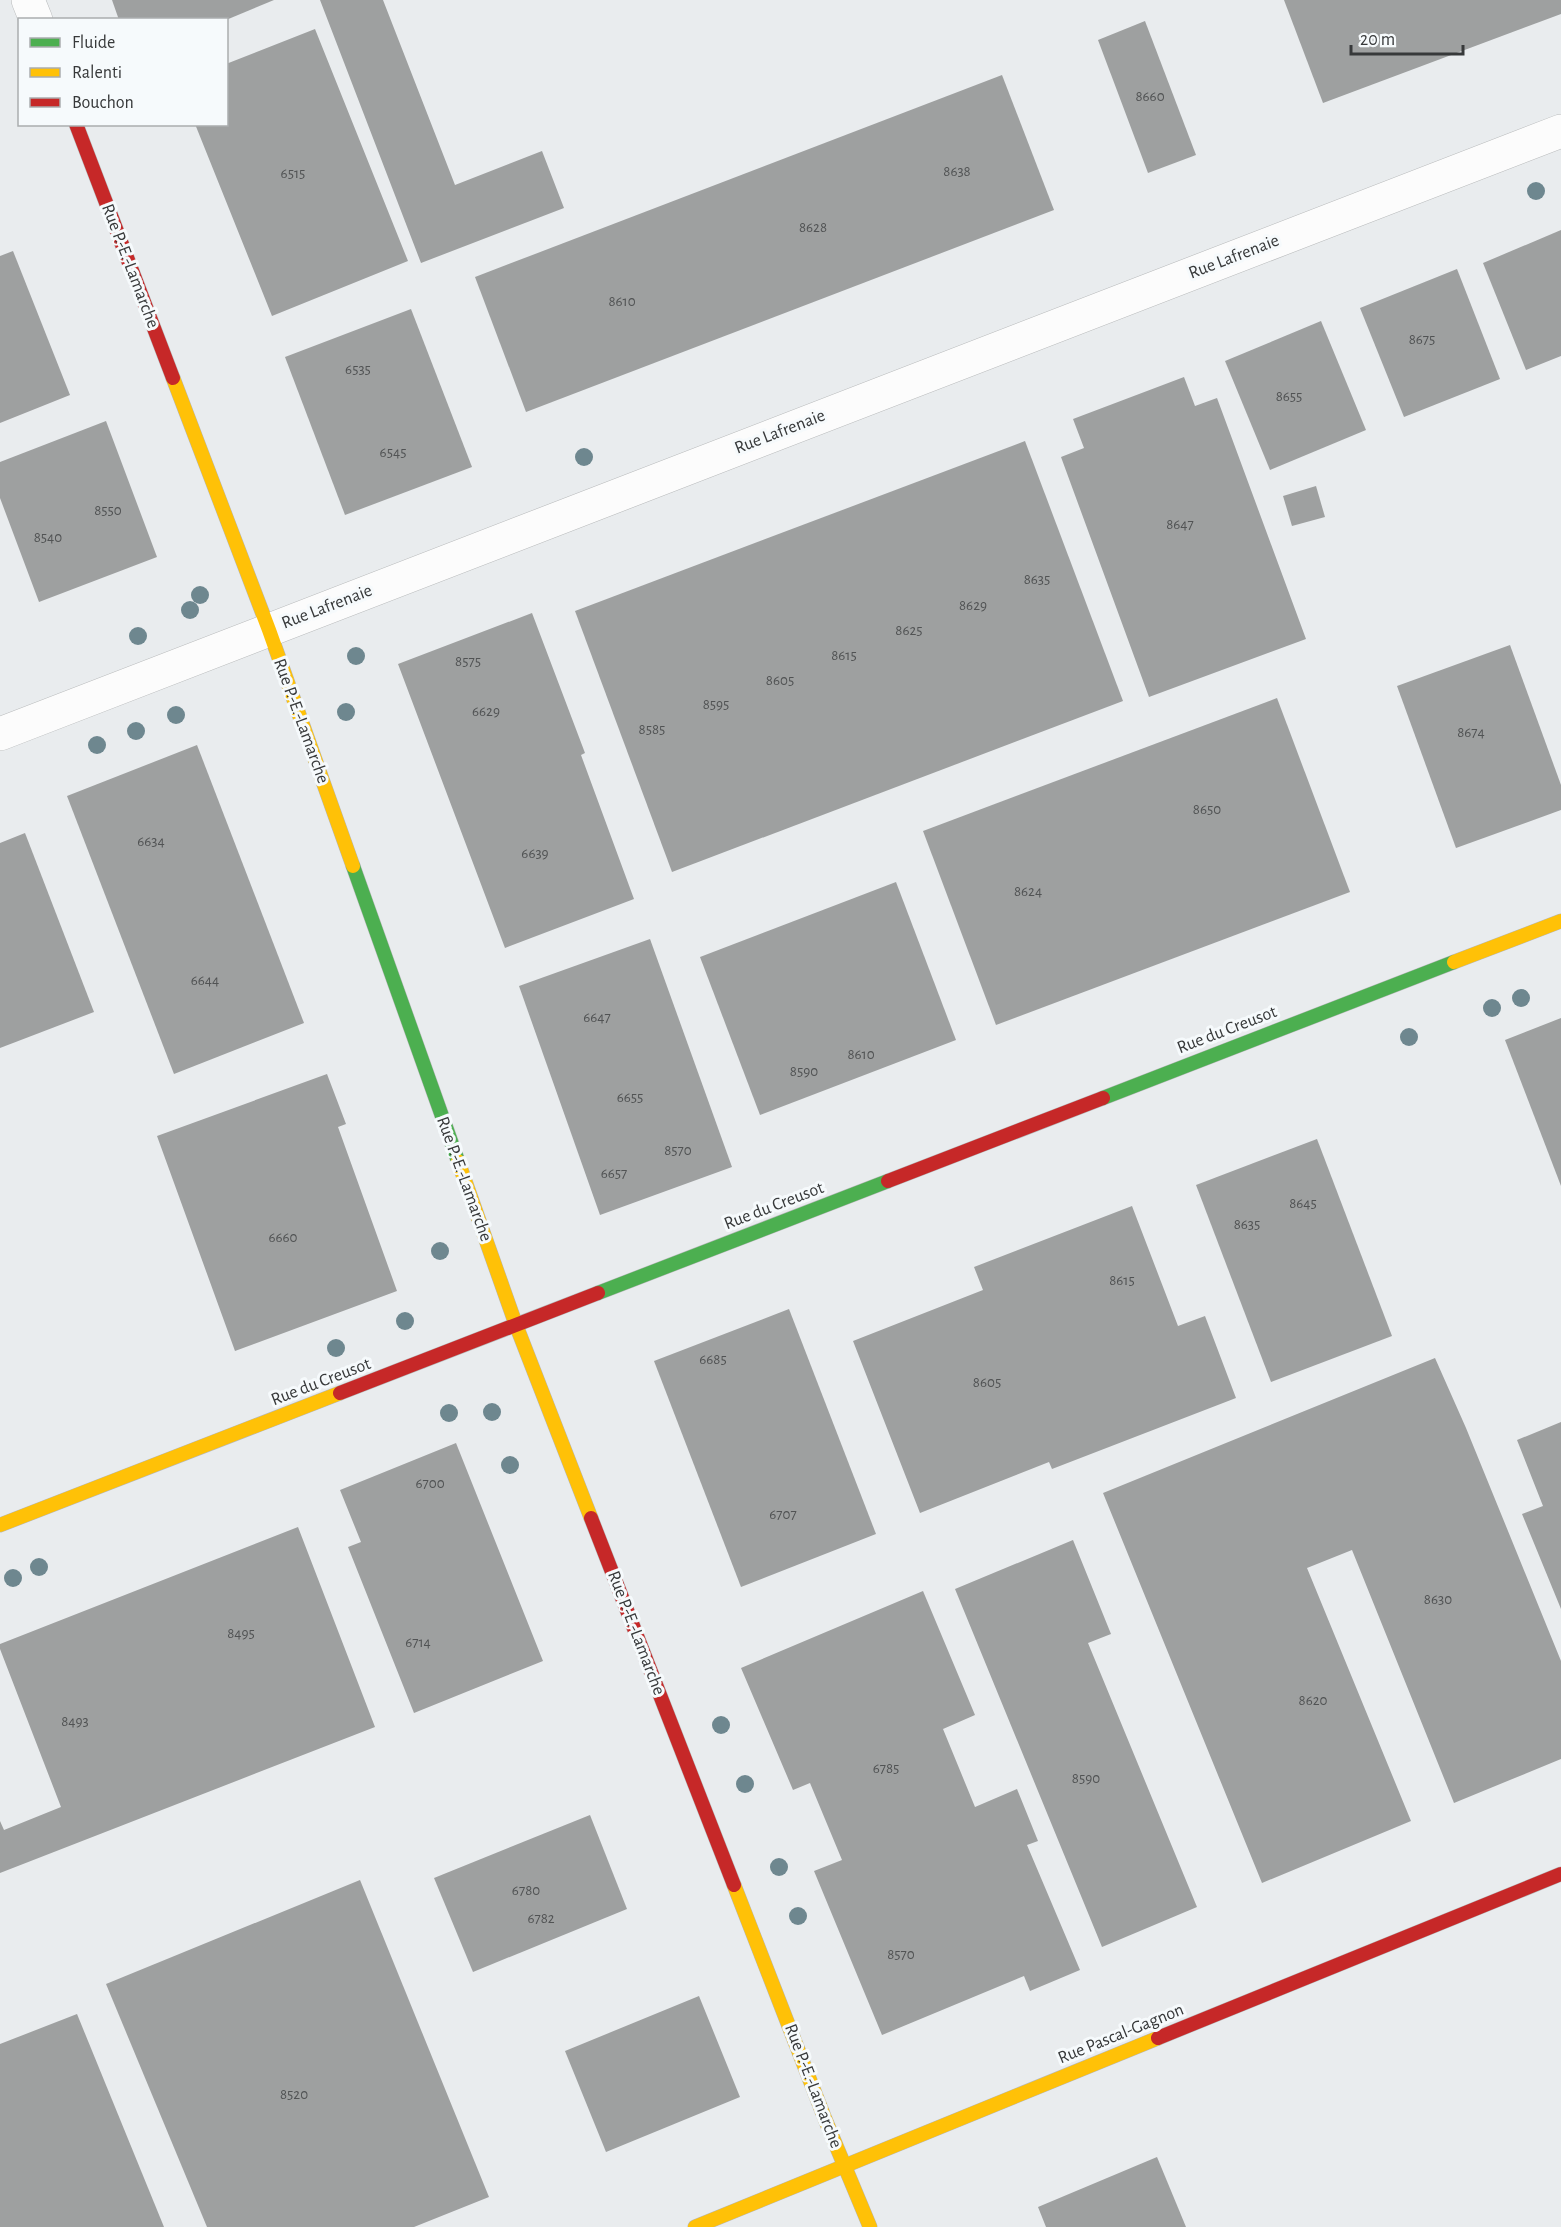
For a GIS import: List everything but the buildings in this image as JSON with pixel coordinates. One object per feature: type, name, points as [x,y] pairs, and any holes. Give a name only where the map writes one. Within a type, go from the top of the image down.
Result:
[{"type":"street","points":[[28,0],[35,18]]},
{"type":"street","name":"Rue P.-E.-Lamarche","points":[[77,126],[269,630],[516,1325],[870,2227]]},
{"type":"street","name":"Rue Lafrenaie","points":[[0,734],[1561,131]]},
{"type":"street","name":"Rue du Creusot","points":[[0,1525],[1561,921]]},
{"type":"street","name":"Rue Pascal-Gagnon","points":[[695,2227],[1561,1874]]},
{"type":"traffic: fast","points":[[353,866],[458,1161]]},
{"type":"traffic: fast","points":[[1103,1098],[1454,962]]},
{"type":"traffic: fast","points":[[598,1293],[888,1181]]},
{"type":"traffic: slow","points":[[173,378],[269,630],[353,866]]},
{"type":"traffic: slow","points":[[1454,962],[1561,921]]},
{"type":"traffic: slow","points":[[458,1161],[516,1325],[591,1518]]},
{"type":"traffic: slow","points":[[0,1525],[340,1393]]},
{"type":"traffic: slow","points":[[734,1885],[825,2119],[870,2227]]},
{"type":"traffic: slow","points":[[695,2227],[1158,2038]]},
{"type":"traffic: jam","points":[[77,126],[173,378]]},
{"type":"traffic: jam","points":[[888,1181],[1103,1098]]},
{"type":"traffic: jam","points":[[340,1393],[598,1293]]},
{"type":"traffic: jam","points":[[591,1518],[734,1885]]},
{"type":"traffic: jam","points":[[1158,2038],[1561,1874]]}]
